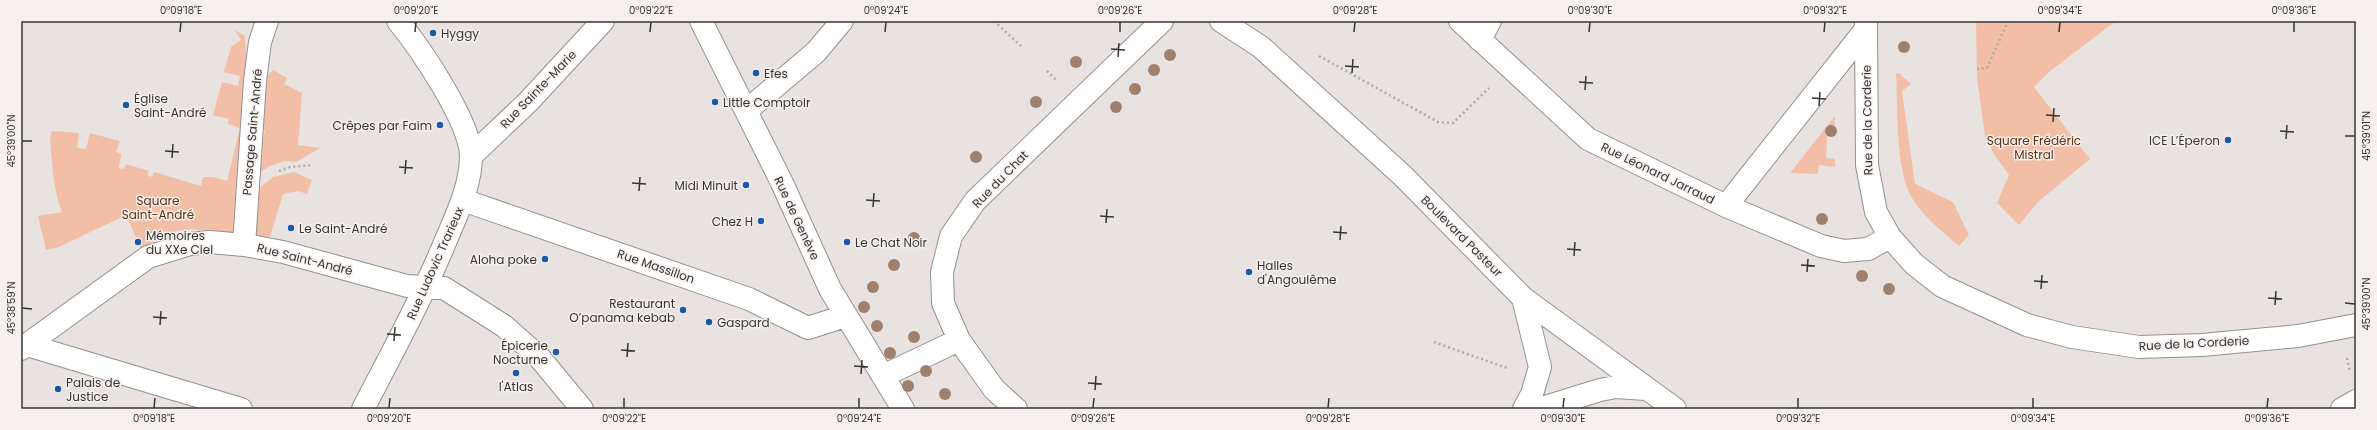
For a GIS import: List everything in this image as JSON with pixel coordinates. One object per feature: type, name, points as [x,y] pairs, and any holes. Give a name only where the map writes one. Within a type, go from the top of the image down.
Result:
[{"type":"street","name":"Passage Saint-André","points":[[244,245],[255,81],[260,42],[268,21]]},
{"type":"street","points":[[398,21],[433,69],[462,126],[471,156]]},
{"type":"street","name":"Rue Sainte-Marie","points":[[471,156],[528,102],[603,21]]},
{"type":"street","name":"Rue de Genève","points":[[701,21],[746,111],[830,289],[845,316],[903,409]]},
{"type":"street","points":[[746,111],[816,52],[842,21]]},
{"type":"street","name":"Rue du Chat","points":[[1016,409],[994,389],[958,340],[943,303],[942,272],[951,236],[975,201],[1162,21]]},
{"type":"street","name":"Boulevard Pasteur","points":[[1222,21],[1261,47],[1403,176],[1523,298],[1675,409]]},
{"type":"street","name":"Boulevard Pasteur","points":[[1251,21],[1261,47]]},
{"type":"street","name":"Rue Léonard Jarraud","points":[[1460,21],[1485,31],[1511,67],[1588,139],[1726,206],[1821,246],[1844,250],[1868,249],[1890,237]]},
{"type":"street","name":"Rue de la Corderie","points":[[1726,206],[1866,25]]},
{"type":"street","name":"Rue de la Corderie","points":[[1866,25],[1868,172],[1876,212],[1890,237],[1914,264],[1942,286],[2027,325],[2072,337],[2139,346],[2202,345],[2298,336],[2356,325]]},
{"type":"street","name":"Rue Ludovic Trarieux","points":[[363,409],[426,288],[463,200],[471,156]]},
{"type":"street","name":"Rue Massillon","points":[[463,200],[749,299],[808,328],[845,316]]},
{"type":"street","name":"Rue Saint-André","points":[[24,347],[68,313],[148,257],[190,244],[210,242],[244,245],[283,252],[407,286],[444,288],[504,326],[539,357],[582,409]]},
{"type":"street","points":[[1523,298],[1540,367],[1532,394],[1524,409]]},
{"type":"street","points":[[883,376],[958,340]]},
{"type":"street","points":[[24,347],[241,409]]},
{"type":"street","points":[[1539,409],[1600,390],[1616,387],[1646,389]]},
{"type":"street","points":[[2342,409],[2356,401]]},
{"type":"path","points":[[994,21],[1022,47]]},
{"type":"path","points":[[1977,69],[1987,68],[2008,21]]},
{"type":"path","points":[[1318,56],[1438,122],[1453,123],[1511,67]]},
{"type":"path","points":[[1434,342],[1508,368]]},
{"type":"path","points":[[2346,356],[2351,379]]},
{"type":"green space","name":"Square Frédéric Mistral","points":[[1976,21],[2116,21],[2050,71],[2034,87],[2090,159],[2039,201],[2019,225],[1997,203],[2009,175],[1994,154],[1985,136],[1977,78]]},
{"type":"green space","name":"Square Saint-André","points":[[235,30],[245,36],[254,192],[273,177],[294,172],[312,180],[307,194],[298,191],[283,194],[270,237],[190,229],[177,231],[141,249],[126,215],[59,247],[46,250],[38,216],[62,212],[53,175],[50,137],[52,131],[79,133],[77,148],[86,149],[90,133],[120,141],[116,152],[121,154],[119,168],[124,169],[126,164],[149,171],[147,175],[152,177],[154,172],[201,186],[203,177],[213,177],[227,181],[240,128],[228,124],[229,119],[213,115],[222,82],[238,86],[240,76],[224,72],[231,47],[241,40]]},
{"type":"green space","points":[[273,70],[287,78],[284,84],[302,93],[298,145],[320,148],[296,162],[285,161],[270,166],[255,176],[258,141],[263,138],[265,133],[262,124],[261,83]]},
{"type":"green space","points":[[1896,73],[1899,73],[1911,84],[1902,91],[1915,184],[1953,202],[1969,235],[1959,246],[1933,224],[1916,205],[1907,186],[1898,138]]},
{"type":"green space","points":[[1835,116],[1834,136],[1827,136],[1826,158],[1835,159],[1835,167],[1819,165],[1818,174],[1790,173]]},
{"type":"place","name":"Hyggy","points":[[433,33]]},
{"type":"place","name":"Efes","points":[[756,73]]},
{"type":"place","name":"Little Comptoir","points":[[715,102]]},
{"type":"place","name":"Église Saint-André","points":[[126,105]]},
{"type":"place","name":"Crêpes par Faim","points":[[440,125]]},
{"type":"place","name":"ICE L’Éperon","points":[[2228,140]]},
{"type":"place","name":"Midi Minuit","points":[[746,185]]},
{"type":"place","name":"Chez H","points":[[761,221]]},
{"type":"place","name":"Le Saint-André","points":[[291,228]]},
{"type":"place","name":"Mémoires du XXe Ciel","points":[[138,242]]},
{"type":"place","name":"Le Chat Noir","points":[[847,242]]},
{"type":"place","name":"Aloha poke","points":[[545,259]]},
{"type":"place","name":"Halles d'Angoulême","points":[[1249,272]]},
{"type":"place","name":"Restaurant O’panama kebab","points":[[683,310]]},
{"type":"place","name":"Gaspard","points":[[709,322]]},
{"type":"place","name":"Épicerie Nocturne","points":[[556,352]]},
{"type":"place","name":"l'Atlas","points":[[516,373]]},
{"type":"place","name":"Palais de Justice","points":[[58,389]]}]
